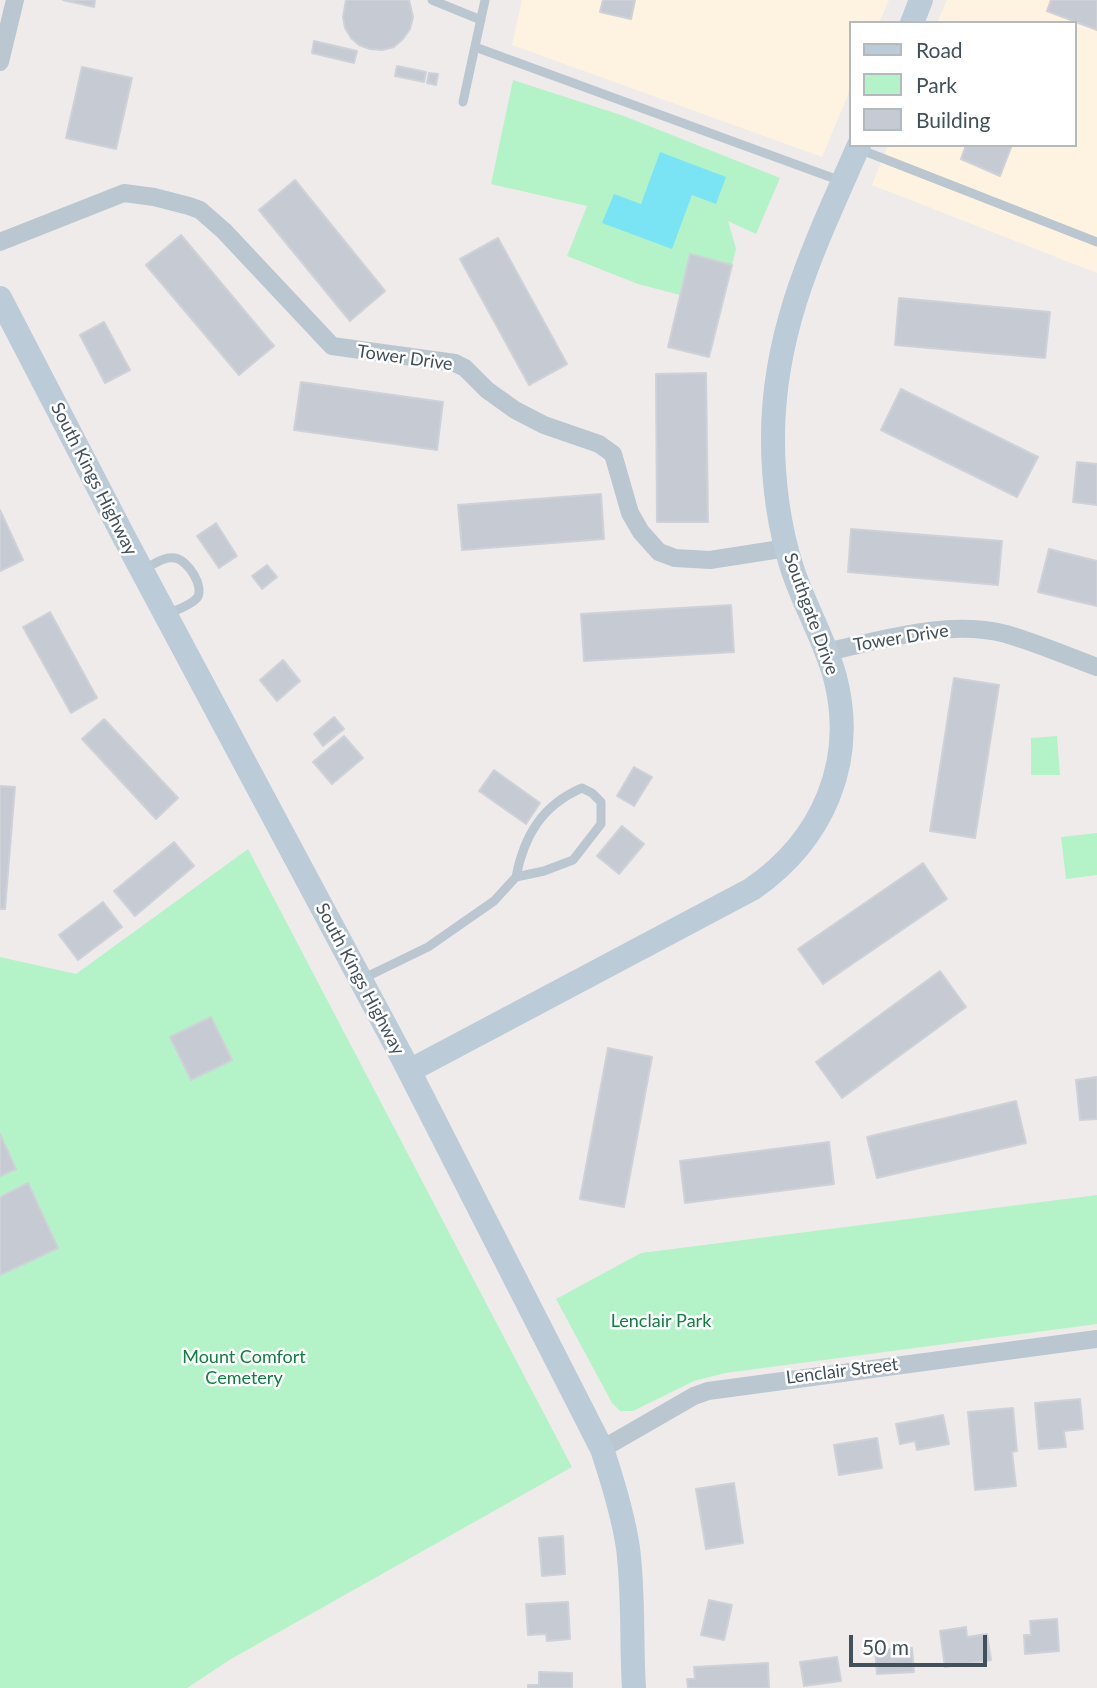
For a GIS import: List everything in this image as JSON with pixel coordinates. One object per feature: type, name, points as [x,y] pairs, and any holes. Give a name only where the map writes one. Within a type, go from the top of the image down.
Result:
[{"type":"main road","points":[[913,21],[921,0]]},
{"type":"main road","name":"Southgate Drive","points":[[409,1071],[752,889],[797,850],[826,804],[840,754],[840,701],[835,677],[805,606],[787,548],[775,477],[773,438],[780,359],[798,288],[858,147]]},
{"type":"main road","name":"South Kings Highway","points":[[0,298],[165,615],[409,1071],[602,1449],[616,1491],[628,1548],[633,1606],[634,1688]]},
{"type":"street","points":[[0,62],[15,0]]},
{"type":"street","name":"Tower Drive","points":[[0,242],[124,193],[154,197],[200,210],[224,230],[332,346],[455,363],[465,368],[487,390],[515,410],[544,425],[607,449],[616,461],[630,513],[641,532],[659,552],[676,558],[710,560],[787,548]]},
{"type":"street","name":"Tower Drive","points":[[825,652],[927,631],[965,629],[1005,634],[1097,667]]},
{"type":"street","name":"Lenclair Street","points":[[602,1449],[694,1395],[708,1391],[1097,1339]]},
{"type":"lane","points":[[432,0],[481,20]]},
{"type":"lane","points":[[463,102],[485,0]]},
{"type":"lane","points":[[475,47],[843,181]]},
{"type":"lane","points":[[858,147],[1097,242]]},
{"type":"lane","points":[[142,570],[167,558],[180,559],[199,586],[199,594],[194,601],[165,615]]},
{"type":"lane","points":[[361,980],[428,947],[494,901],[516,877],[520,855],[532,831],[545,812],[562,796],[582,788],[601,802],[601,824],[573,860],[544,871],[516,877]]},
{"type":"shaded area","points":[[522,0],[889,0],[880,21],[848,21],[848,95],[822,157],[512,45]]},
{"type":"shaded area","points":[[947,0],[1097,0],[1097,273],[872,185],[887,147],[1076,147],[1076,21],[938,21]]},
{"type":"green space","points":[[513,80],[624,116],[780,178],[756,234],[728,221],[736,249],[732,265],[690,255],[680,295],[638,284],[567,256],[587,206],[491,184]]},
{"type":"green space","points":[[1057,736],[1060,775],[1031,775],[1031,738]]},
{"type":"green space","points":[[1097,833],[1097,875],[1066,879],[1061,837]]},
{"type":"green space","name":"Mount Comfort Cemetery","points":[[248,849],[572,1467],[231,1659],[187,1688],[0,1688],[0,957],[76,974]]},
{"type":"green space","name":"Lenclair Park","points":[[1097,1195],[1097,1324],[725,1373],[694,1381],[633,1411],[620,1411],[612,1403],[556,1299],[641,1253]]},
{"type":"water","points":[[660,152],[726,177],[716,204],[692,195],[672,249],[602,223],[614,194],[641,204]]},
{"type":"building","points":[[63,0],[95,0],[94,7]]},
{"type":"building","points":[[346,0],[409,0],[413,17],[410,29],[394,47],[382,50],[359,45],[345,28],[343,17]]},
{"type":"building","points":[[603,0],[635,0],[631,19],[600,12]]},
{"type":"building","points":[[1051,0],[1097,0],[1097,30],[1076,21],[1047,11]]},
{"type":"building","points":[[314,41],[357,51],[354,63],[312,53]]},
{"type":"building","points":[[397,66],[426,72],[424,82],[395,76]]},
{"type":"building","points":[[82,67],[132,78],[116,149],[66,138]]},
{"type":"building","points":[[429,73],[438,74],[436,85],[427,83]]},
{"type":"building","points":[[965,147],[1011,147],[1000,176],[961,159]]},
{"type":"building","points":[[295,180],[385,291],[350,321],[259,210]]},
{"type":"building","points":[[181,235],[274,346],[239,375],[146,265]]},
{"type":"building","points":[[498,238],[567,364],[529,385],[460,259]]},
{"type":"building","points":[[690,254],[732,265],[709,357],[668,347]]},
{"type":"building","points":[[899,298],[1050,312],[1045,358],[895,345]]},
{"type":"building","points":[[104,322],[130,370],[105,383],[80,335]]},
{"type":"building","points":[[706,373],[708,522],[657,522],[656,374]]},
{"type":"building","points":[[301,382],[443,402],[437,450],[294,430]]},
{"type":"building","points":[[901,389],[1038,457],[1017,497],[881,430]]},
{"type":"building","points":[[1077,462],[1097,464],[1097,505],[1073,502]]},
{"type":"building","points":[[601,494],[604,539],[462,550],[458,505]]},
{"type":"building","points":[[0,510],[23,560],[0,571]]},
{"type":"building","points":[[216,523],[237,556],[219,568],[197,536]]},
{"type":"building","points":[[851,529],[1002,541],[998,585],[848,572]]},
{"type":"building","points":[[1049,549],[1097,561],[1097,606],[1038,592]]},
{"type":"building","points":[[267,565],[277,577],[262,589],[252,576]]},
{"type":"building","points":[[731,605],[734,652],[584,661],[581,614]]},
{"type":"building","points":[[50,612],[97,698],[71,713],[23,627]]},
{"type":"building","points":[[283,660],[300,681],[277,701],[260,680]]},
{"type":"building","points":[[954,678],[999,685],[975,838],[930,831]]},
{"type":"building","points":[[334,717],[344,729],[323,746],[314,734]]},
{"type":"building","points":[[104,719],[178,798],[156,819],[82,739]]},
{"type":"building","points":[[344,736],[363,758],[332,784],[313,762]]},
{"type":"building","points":[[634,767],[652,777],[634,806],[617,796]]},
{"type":"building","points":[[494,770],[540,803],[526,824],[479,791]]},
{"type":"building","points":[[0,786],[15,787],[5,909],[0,909]]},
{"type":"building","points":[[622,826],[644,844],[619,874],[597,856]]},
{"type":"building","points":[[174,842],[194,866],[135,916],[114,891]]},
{"type":"building","points":[[923,863],[947,899],[823,984],[798,949]]},
{"type":"building","points":[[103,902],[122,927],[78,960],[59,935]]},
{"type":"building","points":[[940,971],[966,1007],[842,1098],[816,1062]]},
{"type":"building","points":[[211,1017],[232,1060],[191,1080],[170,1037]]},
{"type":"building","points":[[608,1048],[652,1057],[624,1207],[580,1199]]},
{"type":"building","points":[[1097,1077],[1097,1119],[1080,1120],[1076,1080]]},
{"type":"building","points":[[1016,1101],[1026,1143],[877,1178],[867,1137]]},
{"type":"building","points":[[0,1134],[16,1169],[0,1176]]},
{"type":"building","points":[[829,1142],[834,1184],[685,1203],[680,1161]]},
{"type":"building","points":[[28,1183],[58,1248],[0,1275],[0,1197]]},
{"type":"building","points":[[1080,1399],[1083,1429],[1064,1431],[1066,1447],[1039,1449],[1035,1403]]},
{"type":"building","points":[[1013,1408],[1017,1451],[1012,1452],[1016,1486],[975,1490],[968,1412]]},
{"type":"building","points":[[943,1415],[949,1444],[917,1450],[915,1441],[900,1444],[896,1424]]},
{"type":"building","points":[[877,1438],[882,1468],[839,1475],[834,1445]]},
{"type":"building","points":[[734,1483],[743,1543],[706,1549],[696,1489]]},
{"type":"building","points":[[563,1536],[565,1574],[542,1576],[539,1538]]},
{"type":"building","points":[[709,1600],[732,1605],[724,1640],[701,1635]]},
{"type":"building","points":[[568,1602],[570,1639],[547,1641],[546,1634],[528,1635],[526,1604]]},
{"type":"building","points":[[1057,1619],[1059,1651],[1025,1654],[1024,1635],[1031,1635],[1030,1621]]},
{"type":"building","points":[[966,1627],[967,1637],[987,1634],[991,1660],[945,1667],[940,1631]]},
{"type":"building","points":[[912,1648],[914,1672],[877,1674],[875,1650]]},
{"type":"building","points":[[837,1657],[841,1681],[804,1686],[800,1662]]},
{"type":"building","points":[[768,1663],[769,1688],[688,1688],[687,1679],[695,1679],[694,1667]]},
{"type":"building","points":[[539,1672],[572,1673],[572,1688],[528,1688],[528,1685],[539,1685]]}]
